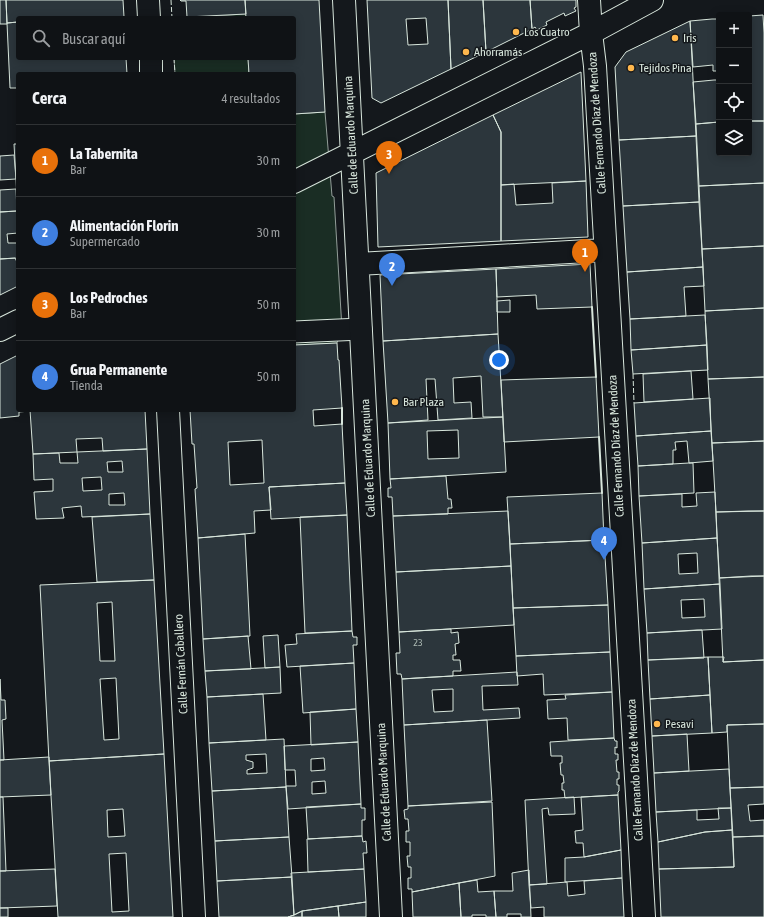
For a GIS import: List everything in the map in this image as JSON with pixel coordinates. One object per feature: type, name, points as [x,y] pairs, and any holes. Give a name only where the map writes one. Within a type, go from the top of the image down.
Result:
[{"type":"street","points":[[148,0],[149,16]]},
{"type":"street","name":"Calle de Eduardo Marquina","points":[[344,0],[391,917]]},
{"type":"street","name":"Calle Fernando Díaz de Mendoza","points":[[589,0],[595,66],[644,917]]},
{"type":"street","points":[[296,181],[591,33],[652,0]]},
{"type":"street","points":[[151,60],[151,72]]},
{"type":"street","points":[[358,264],[605,250]]},
{"type":"street","points":[[0,330],[16,321]]},
{"type":"street","points":[[296,332],[361,329]]},
{"type":"street","name":"Calle Fernán Caballero","points":[[168,412],[194,917]]},
{"type":"green space","points":[[246,14],[246,16],[209,16]]},
{"type":"green space","points":[[174,60],[248,60],[249,72],[175,72]]},
{"type":"green space","points":[[325,112],[332,196],[334,197],[342,329],[337,343],[296,345],[296,114]]},
{"type":"building","points":[[0,0],[6,0],[7,24],[0,24]]},
{"type":"building","points":[[6,0],[123,0],[124,16],[16,16],[16,22],[7,23]]},
{"type":"building","points":[[180,0],[245,0],[246,14],[187,16],[186,1]]},
{"type":"building","points":[[245,0],[319,0],[325,112],[296,114],[296,72],[249,72],[248,60],[296,60],[296,16],[246,16]]},
{"type":"building","points":[[367,0],[448,0],[451,69],[381,103],[372,98]],"holes":[[[426,18],[428,44],[408,45],[406,19]]]},
{"type":"building","points":[[448,0],[483,0],[486,52],[451,69]]},
{"type":"building","points":[[483,0],[530,0],[532,29],[486,52]]},
{"type":"building","points":[[530,0],[576,0],[576,7],[574,8],[576,11],[565,16],[564,13],[546,22],[547,25],[537,30],[535,27],[532,29]]},
{"type":"building","points":[[763,15],[764,121],[752,121],[752,16]]},
{"type":"building","points":[[716,19],[716,71],[713,71],[713,65],[693,67],[690,21]]},
{"type":"building","points":[[690,21],[696,136],[619,140],[615,67],[626,52]]},
{"type":"building","points":[[16,22],[16,60],[126,60],[127,72],[16,72],[16,88],[10,88],[7,23]]},
{"type":"building","points":[[581,72],[586,181],[501,185],[501,132],[493,115]]},
{"type":"building","points":[[716,80],[716,122],[696,124],[693,82]]},
{"type":"building","points":[[493,115],[501,132],[501,241],[378,247],[376,173]]},
{"type":"building","points":[[752,121],[764,121],[764,183],[699,186],[696,124],[716,122],[716,156],[752,156]]},
{"type":"building","points":[[696,136],[699,202],[623,206],[619,140]]},
{"type":"building","points":[[14,144],[16,144],[16,179]]},
{"type":"building","points":[[14,155],[16,179],[0,180],[0,156]]},
{"type":"building","points":[[586,181],[588,237],[501,241],[501,185],[514,184],[516,205],[553,203],[552,183]]},
{"type":"building","points":[[764,183],[764,246],[702,249],[699,186]]},
{"type":"building","points":[[16,189],[16,211],[0,212],[0,190]]},
{"type":"building","points":[[699,202],[703,267],[627,272],[623,206]]},
{"type":"building","points":[[16,211],[16,233],[7,234],[8,243],[16,243],[16,258],[0,259],[0,212]]},
{"type":"building","points":[[764,246],[764,308],[705,311],[702,249]]},
{"type":"building","points":[[15,258],[16,287],[0,295],[0,259]]},
{"type":"building","points":[[590,264],[592,307],[537,309],[536,295],[497,297],[496,269]]},
{"type":"building","points":[[703,267],[704,286],[684,287],[686,316],[630,319],[627,272]]},
{"type":"building","points":[[496,269],[498,334],[383,341],[380,275]]},
{"type":"building","points":[[510,300],[510,312],[497,312],[497,301]]},
{"type":"building","points":[[764,308],[764,377],[708,379],[705,311]]},
{"type":"building","points":[[705,315],[707,345],[631,350],[630,319]]},
{"type":"building","points":[[498,334],[503,417],[483,417],[481,376],[453,378],[454,403],[471,402],[472,418],[438,420],[435,379],[426,379],[428,420],[388,423],[383,341]]},
{"type":"building","points":[[337,343],[342,408],[313,410],[314,426],[342,424],[345,483],[269,487],[271,510],[254,511],[255,533],[198,538],[195,489],[197,488],[194,444],[192,444],[190,412],[296,412],[296,345]],"holes":[[[262,440],[264,483],[230,485],[228,442]]]},
{"type":"building","points":[[707,345],[708,370],[633,374],[631,350]]},
{"type":"building","points":[[16,356],[16,412],[19,412],[19,416],[0,418],[0,364]]},
{"type":"building","points":[[691,371],[693,399],[644,402],[643,374]]},
{"type":"building","points":[[596,377],[599,437],[504,442],[501,380]]},
{"type":"building","points":[[764,377],[764,441],[712,443],[708,379]]},
{"type":"building","points":[[710,398],[711,431],[636,436],[634,403]]},
{"type":"building","points":[[30,412],[145,412],[147,449],[103,451],[102,438],[76,439],[77,452],[33,454]]},
{"type":"building","points":[[503,417],[506,472],[390,479],[388,423]],"holes":[[[458,430],[459,458],[428,459],[427,431]]]},
{"type":"building","points":[[711,431],[713,461],[689,463],[687,441],[675,442],[676,450],[673,450],[673,464],[638,466],[636,436]]},
{"type":"building","points":[[764,441],[764,511],[716,512],[712,443]]},
{"type":"building","points":[[147,449],[150,514],[82,517],[81,506],[62,508],[64,518],[36,519],[34,492],[53,491],[53,479],[34,480],[33,454],[59,453],[60,463],[78,463],[77,452]],"holes":[[[122,461],[123,472],[108,472],[107,462]],[[101,477],[102,490],[83,491],[82,478]],[[124,493],[125,505],[109,505],[109,494]]]},
{"type":"building","points":[[693,463],[694,493],[639,496],[638,466]]},
{"type":"building","points":[[446,476],[448,499],[451,499],[452,508],[448,508],[448,514],[393,516],[392,497],[388,497],[388,488],[391,488],[390,479]]},
{"type":"building","points":[[345,483],[347,515],[271,519],[269,487]]},
{"type":"building","points":[[715,492],[717,538],[642,543],[639,496],[682,494],[682,507],[697,506],[696,493]]},
{"type":"building","points":[[602,493],[604,540],[510,544],[507,497]]},
{"type":"building","points":[[508,511],[511,566],[396,572],[393,516]]},
{"type":"building","points":[[764,511],[764,576],[719,578],[716,512]]},
{"type":"building","points":[[150,514],[154,580],[97,582],[92,517]]},
{"type":"building","points":[[347,515],[352,631],[305,633],[300,517]]},
{"type":"building","points":[[245,534],[250,636],[203,639],[198,538]]},
{"type":"building","points":[[717,538],[720,584],[644,589],[642,543]],"holes":[[[697,553],[698,573],[679,574],[678,554]]]},
{"type":"building","points":[[604,540],[608,605],[513,608],[510,544]]},
{"type":"building","points":[[511,566],[514,625],[399,632],[396,572]]},
{"type":"building","points":[[764,576],[764,660],[723,662],[719,578]]},
{"type":"building","points":[[154,580],[164,754],[49,761],[40,585]],"holes":[[[112,602],[115,661],[100,661],[97,603]],[[116,678],[119,739],[104,740],[100,679]]]},
{"type":"building","points":[[720,584],[722,629],[647,633],[644,589]],"holes":[[[704,599],[705,617],[682,618],[681,600]]]},
{"type":"building","points":[[608,605],[610,652],[516,656],[513,608]]},
{"type":"building","points":[[451,629],[451,633],[458,632],[459,643],[455,644],[456,655],[453,655],[453,660],[460,660],[461,671],[453,671],[453,676],[402,679],[401,674],[397,674],[396,653],[400,653],[399,632]]},
{"type":"building","points":[[702,630],[704,658],[648,660],[647,633]]},
{"type":"building","points":[[352,631],[353,637],[357,637],[357,645],[353,645],[354,663],[287,667],[285,645],[297,644],[296,634]]},
{"type":"building","points":[[278,635],[280,667],[265,668],[263,636]]},
{"type":"building","points":[[248,636],[251,669],[205,671],[203,639]]},
{"type":"building","points":[[610,652],[612,692],[544,695],[543,674],[517,676],[516,656]]},
{"type":"building","points":[[708,657],[724,657],[723,662],[764,660],[764,724],[727,725],[727,732],[712,733]]},
{"type":"building","points":[[708,657],[710,695],[650,699],[648,660]]},
{"type":"building","points":[[354,663],[356,709],[303,713],[300,666]]},
{"type":"building","points":[[280,667],[281,693],[207,697],[205,671]]},
{"type":"building","points":[[517,672],[518,685],[482,686],[483,710],[519,708],[520,718],[404,725],[402,679]],"holes":[[[453,689],[453,711],[434,712],[432,690]]]},
{"type":"building","points":[[0,679],[1,700],[5,700],[6,719],[2,720],[4,760],[0,760]]},
{"type":"building","points":[[612,692],[614,738],[568,740],[567,718],[548,719],[547,700],[566,699],[565,695]]},
{"type":"building","points":[[263,694],[266,740],[209,743],[207,697]]},
{"type":"building","points":[[710,695],[712,733],[652,736],[650,699]]},
{"type":"building","points":[[356,709],[358,742],[311,745],[310,712]]},
{"type":"building","points":[[487,720],[492,801],[408,806],[404,725]]},
{"type":"building","points":[[764,724],[764,787],[730,788],[727,725]]},
{"type":"building","points":[[687,734],[689,771],[654,773],[652,736]]},
{"type":"building","points":[[614,738],[615,741],[617,741],[615,754],[618,754],[618,760],[616,760],[617,772],[619,772],[619,779],[617,779],[617,785],[619,785],[618,795],[565,798],[564,790],[562,790],[562,783],[564,783],[563,775],[561,775],[560,763],[562,763],[562,756],[551,756],[550,742]]},
{"type":"building","points":[[284,739],[286,787],[212,791],[209,743]],"holes":[[[266,754],[267,773],[247,774],[247,770],[253,768],[253,762],[246,760],[246,755]]]},
{"type":"building","points":[[358,742],[361,804],[288,809],[286,786],[296,786],[295,770],[285,770],[284,746]],"holes":[[[324,758],[325,770],[311,771],[311,759]],[[325,781],[326,793],[312,794],[312,782]]]},
{"type":"building","points":[[164,754],[173,917],[58,917],[49,761]],"holes":[[[123,809],[125,836],[108,837],[107,810]],[[126,853],[129,911],[112,912],[109,854]]]},
{"type":"building","points":[[49,757],[51,795],[0,797],[0,760]]},
{"type":"building","points":[[729,769],[731,808],[656,812],[654,773]]},
{"type":"building","points":[[286,787],[289,837],[215,841],[212,791]]},
{"type":"building","points":[[764,787],[764,804],[748,805],[750,821],[764,820],[764,836],[733,837],[730,788]]},
{"type":"building","points":[[618,795],[621,850],[584,857],[583,843],[576,843],[575,831],[583,830],[581,797]]},
{"type":"building","points":[[0,797],[3,797],[6,871],[0,871]]},
{"type":"building","points":[[574,797],[575,814],[549,815],[548,808],[542,809],[547,884],[529,885],[525,800]]},
{"type":"building","points":[[492,802],[495,876],[412,892],[412,889],[408,889],[408,878],[411,878],[411,867],[408,867],[407,856],[410,856],[410,842],[406,842],[406,831],[409,831],[408,819],[405,819],[404,810],[408,809],[408,806]]},
{"type":"building","points":[[361,804],[361,808],[365,808],[365,820],[362,820],[362,836],[308,839],[306,807]]},
{"type":"building","points":[[718,808],[731,808],[732,830],[705,832],[658,842],[656,812],[697,810],[697,820],[719,819]]},
{"type":"building","points":[[732,830],[734,867],[659,869],[658,842],[705,832]]},
{"type":"building","points":[[362,836],[363,842],[366,841],[367,853],[363,853],[364,869],[308,872],[307,839]]},
{"type":"building","points":[[764,836],[764,917],[661,917],[659,869],[734,867],[733,837]]},
{"type":"building","points":[[289,837],[292,877],[217,881],[215,841]]},
{"type":"building","points":[[621,850],[622,878],[565,882],[565,858],[584,857]]},
{"type":"building","points":[[55,869],[57,906],[0,908],[0,871]]},
{"type":"building","points":[[364,869],[366,902],[302,911],[294,915],[291,873]]},
{"type":"building","points":[[529,870],[531,917],[521,917],[521,914],[507,914],[507,917],[496,917],[494,891],[513,891],[512,873]]},
{"type":"building","points":[[292,877],[294,915],[288,917],[219,917],[217,881]]},
{"type":"building","points":[[622,878],[624,917],[544,917],[544,907],[531,908],[529,885],[567,882],[568,896],[585,894],[584,881]]},
{"type":"building","points":[[477,880],[478,892],[494,891],[496,917],[472,915],[472,917],[461,917],[459,883]]},
{"type":"building","points":[[459,883],[461,917],[413,917],[412,892]]},
{"type":"building","points":[[366,902],[366,917],[339,917],[338,906]]},
{"type":"building","points":[[338,906],[339,917],[302,917],[302,911]]},
{"type":"building","points":[[0,908],[8,908],[8,917],[0,917]]},
{"type":"building","points":[[302,911],[302,917],[288,917],[294,915]]},
{"type":"fence","points":[[171,0],[172,16]]},
{"type":"fence","points":[[174,60],[175,72]]},
{"type":"fence","points":[[633,374],[634,403]]},
{"type":"wall","points":[[592,307],[596,377]]},
{"type":"wall","points":[[342,408],[342,424]]},
{"type":"wall","points":[[599,437],[602,493]]},
{"type":"place","name":"Los Cuatro","points":[[516,32]]},
{"type":"place","name":"Iris","points":[[675,38]]},
{"type":"place","name":"Ahorramás","points":[[466,52]]},
{"type":"place","name":"Tejidos Pina","points":[[631,68]]},
{"type":"place","name":"Los Pedroches","points":[[389,174]]},
{"type":"place","name":"La Tabernita","points":[[585,272]]},
{"type":"place","name":"Alimentación Florin","points":[[392,286]]},
{"type":"place","name":"Bar Plaza","points":[[395,402]]},
{"type":"place","name":"Grua Permanente","points":[[604,560]]},
{"type":"place","name":"Pesavi","points":[[657,724]]}]
